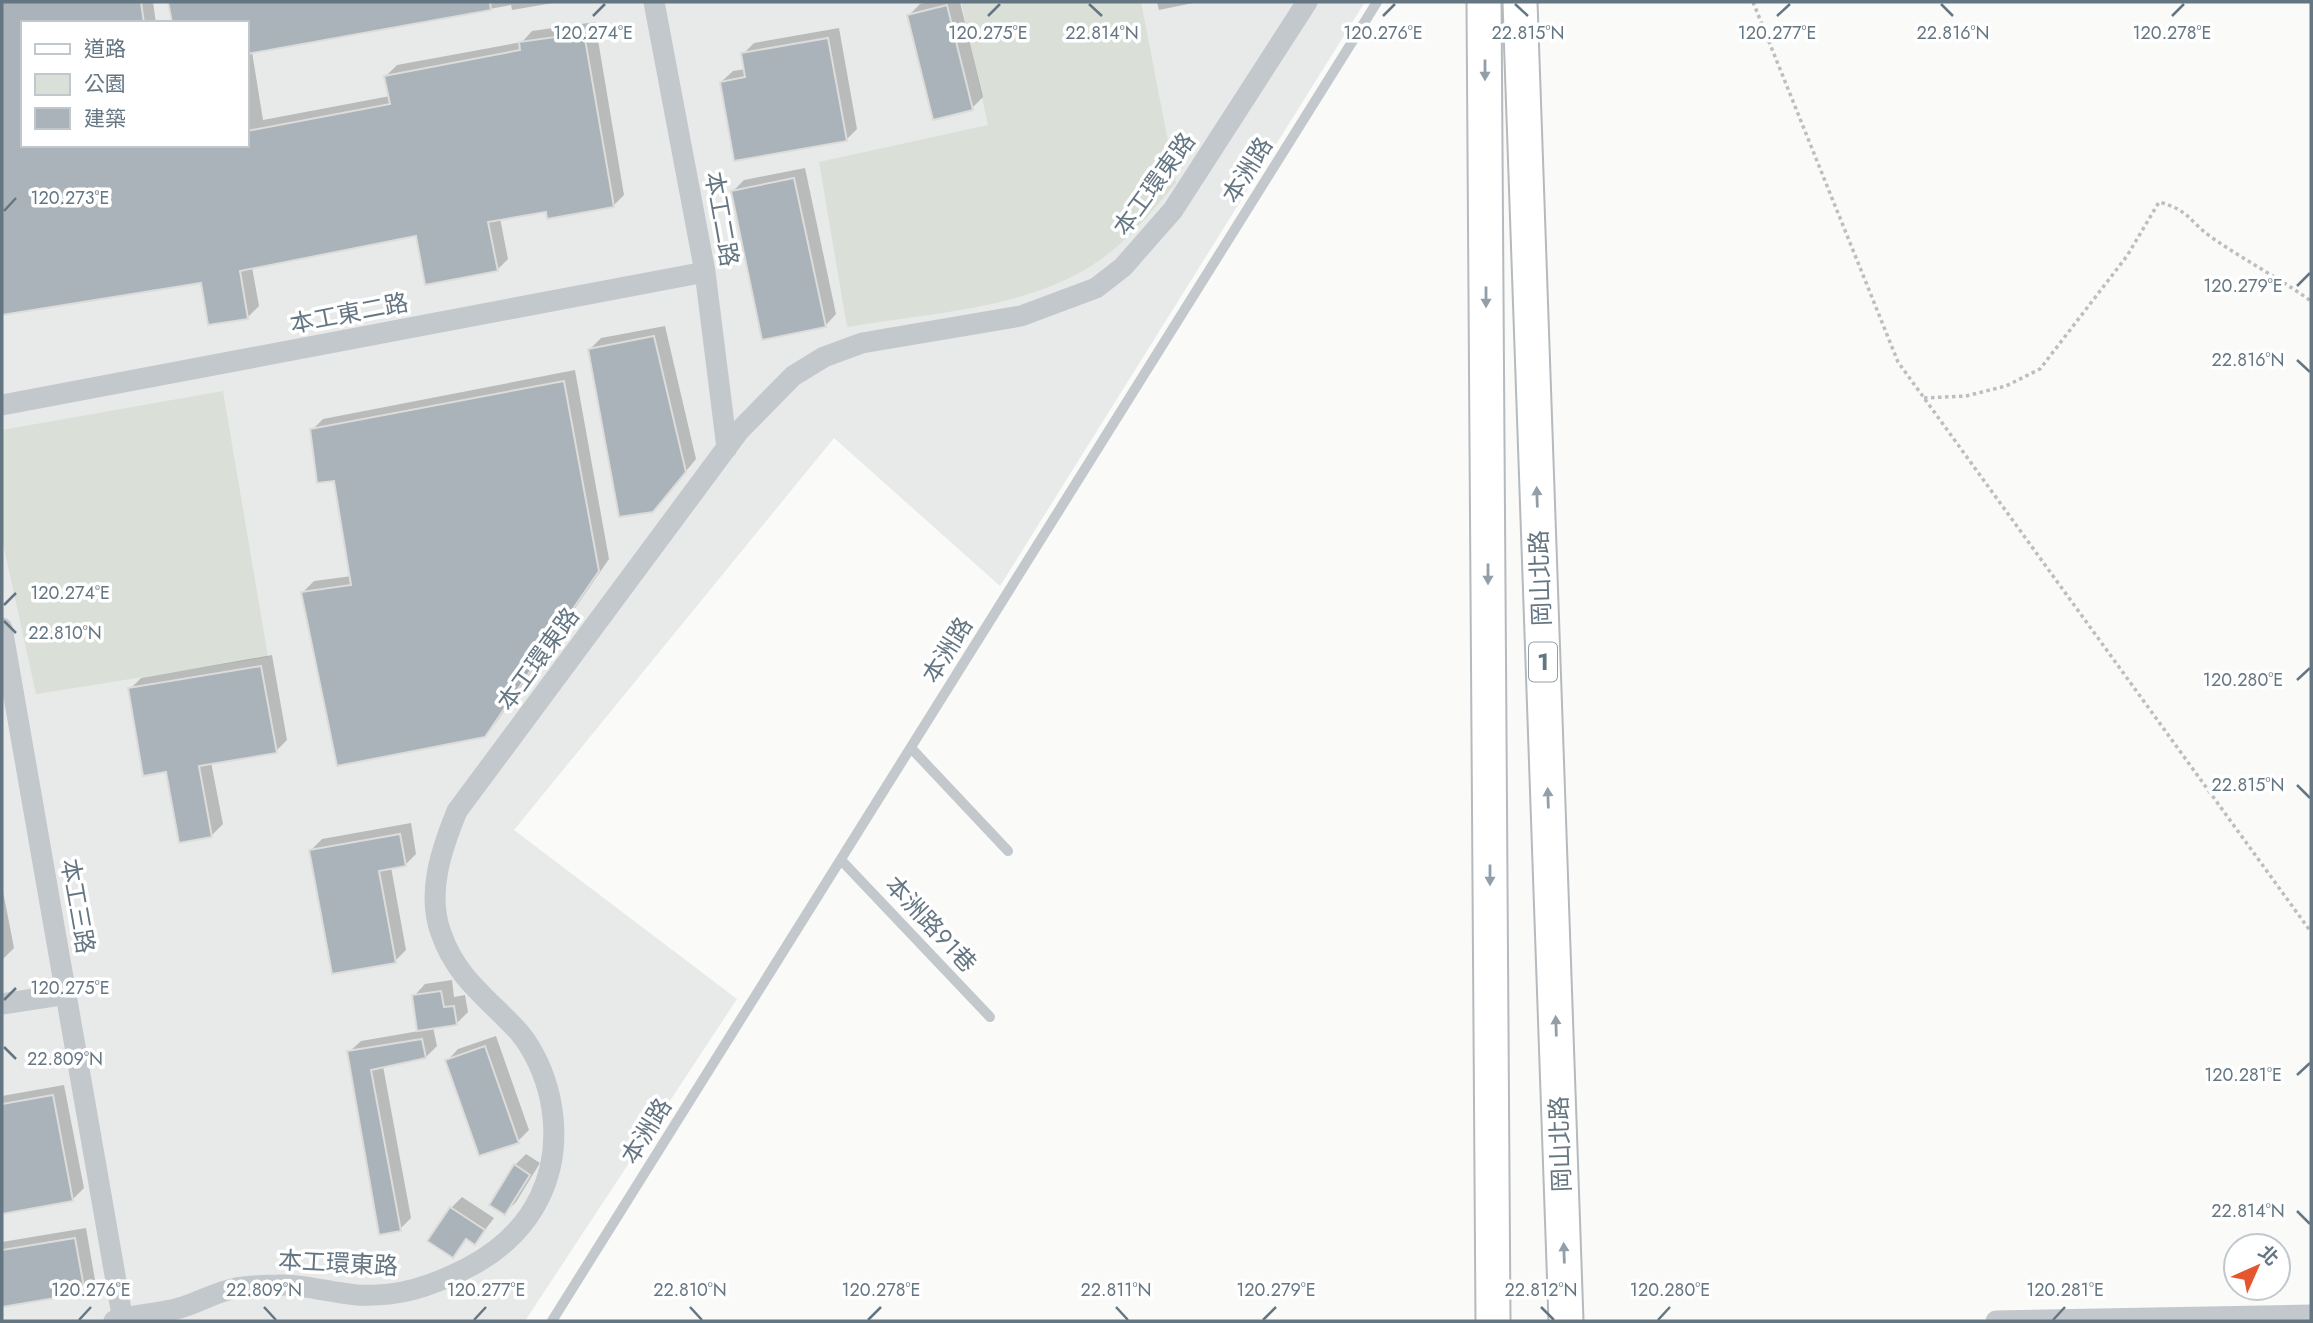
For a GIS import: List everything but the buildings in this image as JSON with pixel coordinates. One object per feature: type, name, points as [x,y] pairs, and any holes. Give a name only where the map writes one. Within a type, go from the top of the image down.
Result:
[{"type":"main road","name":"岡山北路","points":[[1484,2],[1493,1321]]},
{"type":"main road","name":"岡山北路","points":[[1520,2],[1566,1321]]},
{"type":"street","name":"本工二路","points":[[654,2],[705,272],[727,448]]},
{"type":"street","name":"本工環東路","points":[[121,1320],[176,1309],[247,1287],[281,1284],[357,1295],[411,1293],[469,1267],[505,1242],[532,1212],[553,1164],[556,1128],[545,1076],[520,1033],[484,1000],[456,963],[440,932],[435,890],[444,845],[457,811],[739,431],[793,376],[824,357],[862,342],[1021,316],[1096,288],[1123,267],[1173,210],[1307,2]]},
{"type":"street","name":"本工東二路","points":[[2,405],[705,272]]},
{"type":"street","name":"本工三路","points":[[2,628],[67,993],[121,1320]]},
{"type":"street","points":[[2,1004],[67,993]]},
{"type":"street","points":[[1996,1321],[2311,1315]]},
{"type":"lane","name":"本洲路","points":[[552,1321],[1377,2]]},
{"type":"lane","points":[[911,748],[1008,850]]},
{"type":"lane","name":"本洲路91巷","points":[[841,860],[990,1017]]},
{"type":"path","points":[[1753,2],[1898,362],[2311,932]]},
{"type":"path","points":[[1924,398],[1966,396],[2006,386],[2040,369],[2127,256],[2159,202],[2179,207],[2210,236],[2280,278],[2311,301]]},
{"type":"shaded area","points":[[2,2],[1365,2],[1000,586],[834,438],[514,830],[737,999],[525,1321],[2,1321]]},
{"type":"green space","points":[[961,2],[1141,2],[1176,183],[1115,248],[1091,266],[1063,281],[1004,301],[973,308],[847,327],[819,162],[988,125]]},
{"type":"green space","points":[[223,391],[268,657],[36,694],[2,539],[2,430]]}]
